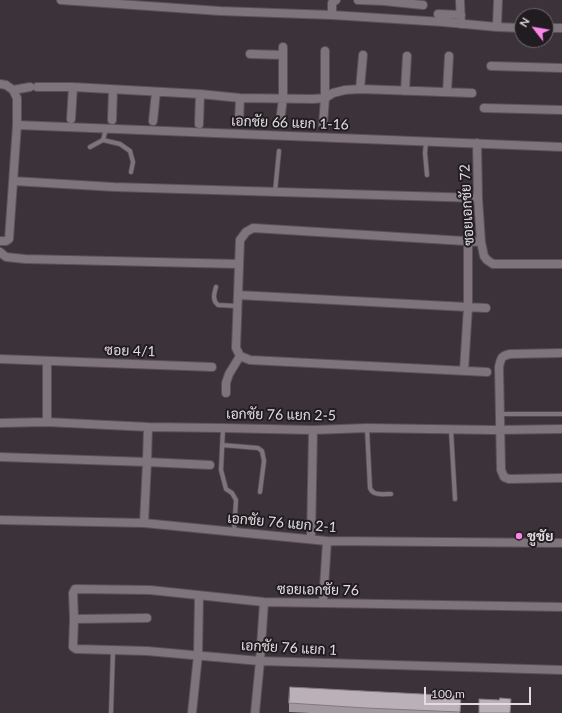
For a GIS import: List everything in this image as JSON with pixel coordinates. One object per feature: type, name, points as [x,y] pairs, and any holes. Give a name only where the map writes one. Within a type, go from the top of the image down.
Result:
[{"type":"street","points":[[61,0],[220,11],[332,15],[514,28]]},
{"type":"street","points":[[332,15],[332,3],[336,0]]},
{"type":"street","points":[[358,0],[423,5]]},
{"type":"street","points":[[497,27],[498,0]]},
{"type":"street","points":[[460,1],[461,24]]},
{"type":"street","points":[[438,14],[461,15]]},
{"type":"street","points":[[250,54],[283,51],[283,98],[280,122]]},
{"type":"street","points":[[323,125],[325,98],[325,51]]},
{"type":"street","points":[[360,89],[363,55]]},
{"type":"street","points":[[405,91],[407,56]]},
{"type":"street","points":[[448,92],[449,56]]},
{"type":"street","points":[[491,66],[562,68]]},
{"type":"street","points":[[0,84],[6,85],[14,90],[17,98],[17,125],[9,239],[6,241],[0,241]]},
{"type":"street","points":[[14,90],[33,87],[73,88],[200,94],[240,98],[313,99],[325,98],[345,90],[360,89],[472,93]]},
{"type":"street","points":[[71,119],[73,88]]},
{"type":"street","points":[[112,120],[113,90]]},
{"type":"street","points":[[153,121],[156,92]]},
{"type":"street","points":[[199,124],[200,94]]},
{"type":"street","points":[[239,122],[240,98]]},
{"type":"street","points":[[484,108],[562,110]]},
{"type":"street","name":"เอกชัย 66 แยก 1-16","points":[[17,125],[562,147]]},
{"type":"street","name":"ซอยเอกชัย 72","points":[[478,143],[478,198],[481,242],[484,256],[492,264],[562,264]]},
{"type":"street","points":[[13,181],[114,187],[478,198]]},
{"type":"street","points":[[481,242],[253,228],[246,232],[240,240],[236,348],[240,356],[250,360],[487,372]]},
{"type":"street","points":[[464,371],[468,307],[468,241]]},
{"type":"street","points":[[0,252],[6,257],[25,259],[239,264]]},
{"type":"street","points":[[238,295],[486,308]]},
{"type":"street","points":[[562,353],[504,355],[501,359],[499,367],[501,470],[504,477],[509,479],[562,478]]},
{"type":"street","points":[[226,393],[226,383],[229,374],[240,356]]},
{"type":"street","name":"ซอย 4/1","points":[[0,359],[212,368]]},
{"type":"street","points":[[47,422],[48,361]]},
{"type":"street","name":"เอกชัย 76 แยก 2-5","points":[[0,423],[47,422],[148,427],[313,430],[367,428],[451,430],[562,429]]},
{"type":"street","points":[[144,523],[148,427]]},
{"type":"street","points":[[311,539],[313,430]]},
{"type":"street","points":[[0,457],[210,465]]},
{"type":"street","name":"เอกชัย 76 แยก 2-1","points":[[0,520],[144,523],[327,541],[562,543]]},
{"type":"street","points":[[323,603],[327,541]]},
{"type":"street","name":"ซอยเอกชัย 76","points":[[75,590],[150,590],[264,602],[562,607]]},
{"type":"street","name":"เอกชัย 76 แยก 1","points":[[75,590],[73,593],[74,648],[147,651],[260,661],[562,670]]},
{"type":"street","points":[[192,713],[198,655],[200,596]]},
{"type":"street","points":[[255,713],[264,602]]},
{"type":"street","points":[[74,619],[147,618]]},
{"type":"lane","points":[[103,140],[106,128]]},
{"type":"lane","points":[[90,147],[103,140],[120,144],[130,151],[133,162],[131,172]]},
{"type":"lane","points":[[426,142],[425,153],[427,175]]},
{"type":"lane","points":[[275,192],[279,151]]},
{"type":"lane","points":[[216,287],[214,296],[215,303],[218,305],[238,306]]},
{"type":"lane","points":[[500,414],[562,414]]},
{"type":"lane","points":[[223,428],[221,470],[226,489],[232,493],[236,500],[234,532]]},
{"type":"lane","points":[[367,428],[370,488],[374,493],[390,494]]},
{"type":"lane","points":[[451,430],[455,499]]},
{"type":"lane","points":[[222,445],[258,448],[262,451],[264,461],[260,492]]},
{"type":"lane","points":[[111,713],[113,650]]},
{"type":"building","points":[[290,687],[461,696],[460,712],[289,703]]},
{"type":"building","points":[[500,698],[511,699],[510,713],[479,713],[479,699],[499,700]]},
{"type":"place","name":"ชูชัย","points":[[519,536]]}]
